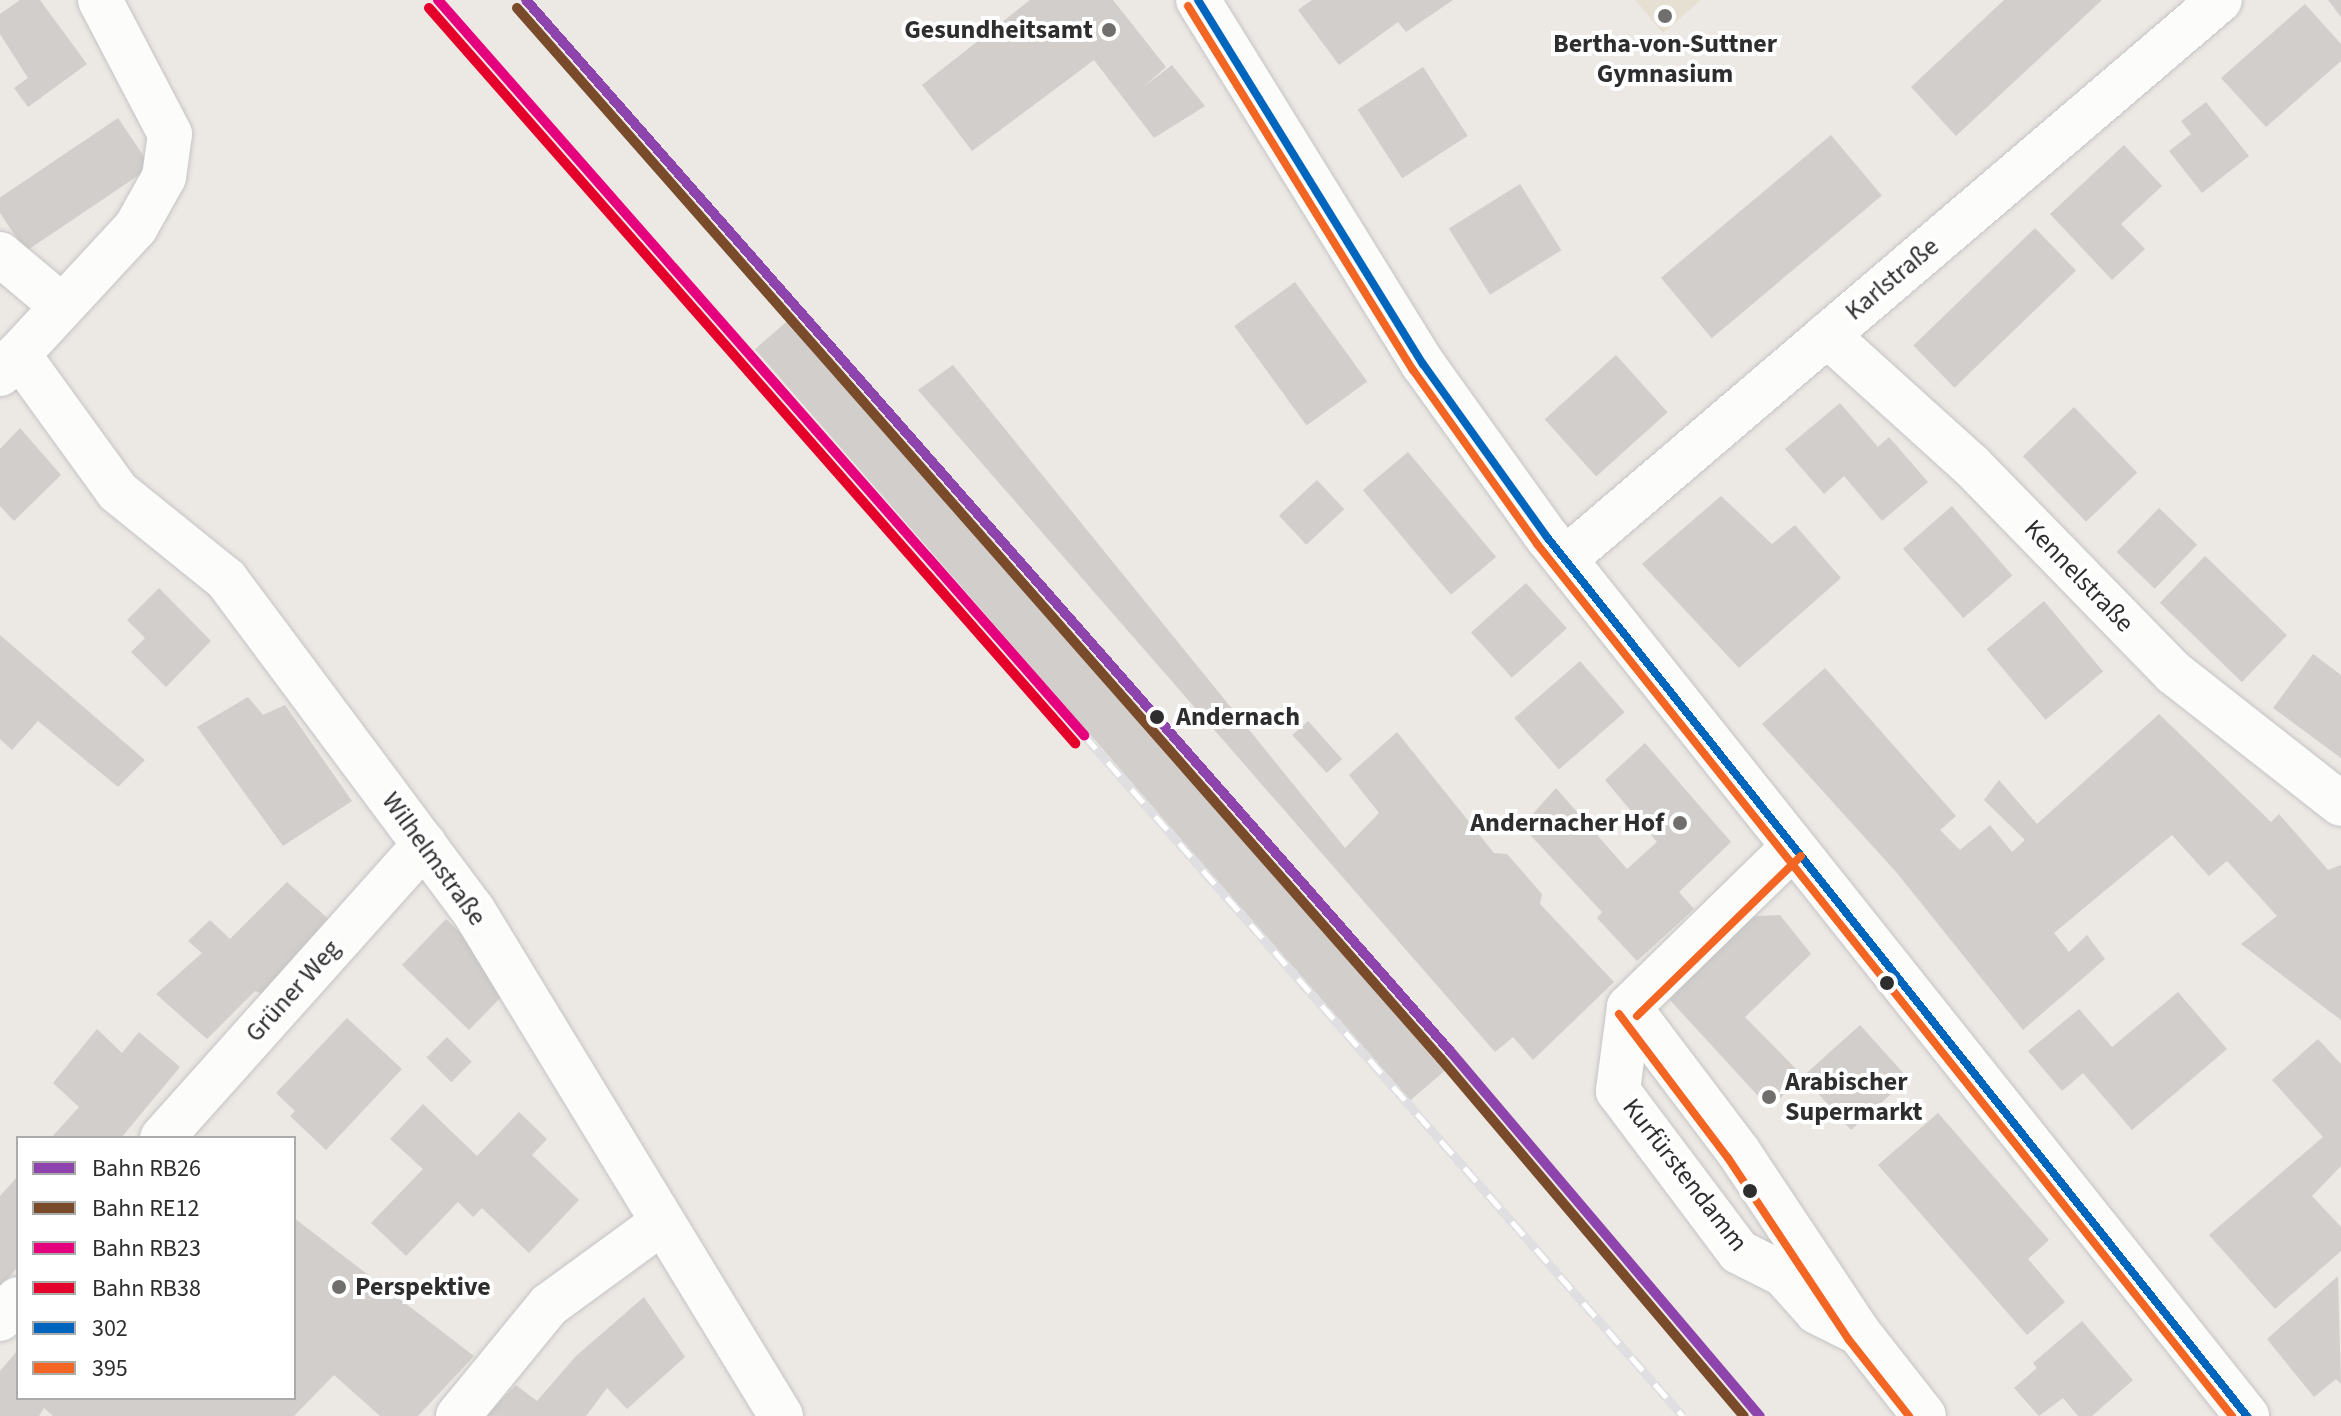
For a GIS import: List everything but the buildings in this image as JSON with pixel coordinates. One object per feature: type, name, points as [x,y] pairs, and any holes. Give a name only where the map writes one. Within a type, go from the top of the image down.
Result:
[{"type":"street","points":[[9,364],[136,227],[164,177],[170,134],[100,0]]},
{"type":"street","points":[[1198,0],[1423,364],[1565,559],[1793,847],[1924,1005],[2247,1416]]},
{"type":"street","name":"Karlstraße","points":[[1565,559],[2220,0]]},
{"type":"street","points":[[0,254],[62,306]]},
{"type":"street","name":"Kennelstraße","points":[[1827,335],[1971,465],[2174,673],[2341,804]]},
{"type":"street","name":"Wilhelmstraße","points":[[9,364],[118,492],[226,579],[425,844],[473,910],[660,1224],[781,1416]]},
{"type":"street","name":"Grüner Weg","points":[[164,1136],[425,844]]},
{"type":"street","points":[[1629,1007],[1793,847]]},
{"type":"street","name":"Kurfürstendamm","points":[[1629,1007],[1618,1091],[1739,1252],[1783,1274],[1817,1312],[1859,1333]]},
{"type":"street","name":"Kurfürstendamm","points":[[1629,1007],[1738,1151],[1859,1333],[1924,1416]]},
{"type":"street","points":[[458,1416],[549,1305],[660,1224]]},
{"type":"street","points":[[0,1319],[16,1301]]},
{"type":"shaded area","name":"Bertha-von-Suttner Gymnasium","points":[[1635,0],[1701,0],[1663,33]]},
{"type":"railway","points":[[1084,735],[1683,1416]]},
{"type":"rail line","name":"RB23","points":[[438,0],[1084,735]]},
{"type":"rail line","name":"RB26","points":[[526,0],[1450,1051],[1760,1416]]},
{"type":"rail line","name":"RB38","points":[[429,8],[1075,743]]},
{"type":"rail line","name":"RE12","points":[[517,8],[1441,1059],[1744,1416]]},
{"type":"transit line","name":"302","points":[[1198,0],[1423,364],[1547,537],[2247,1416]]},
{"type":"transit line","name":"395","points":[[1188,6],[1413,370],[1537,544],[2232,1416]]},
{"type":"transit line","name":"395","points":[[1637,1016],[1801,856]]},
{"type":"transit line","name":"395","points":[[1619,1014],[1728,1158],[1849,1340],[1909,1416]]},
{"type":"place","name":"Bertha-von-Suttner Gymnasium","points":[[1665,16]]},
{"type":"place","name":"Gesundheitsamt","points":[[1109,30]]},
{"type":"place","name":"Andernach","points":[[1157,717]]},
{"type":"place","name":"Andernacher Hof","points":[[1680,823]]},
{"type":"place","name":"Arabischer Supermarkt","points":[[1769,1097]]},
{"type":"place","name":"Perspektive","points":[[339,1287]]}]
